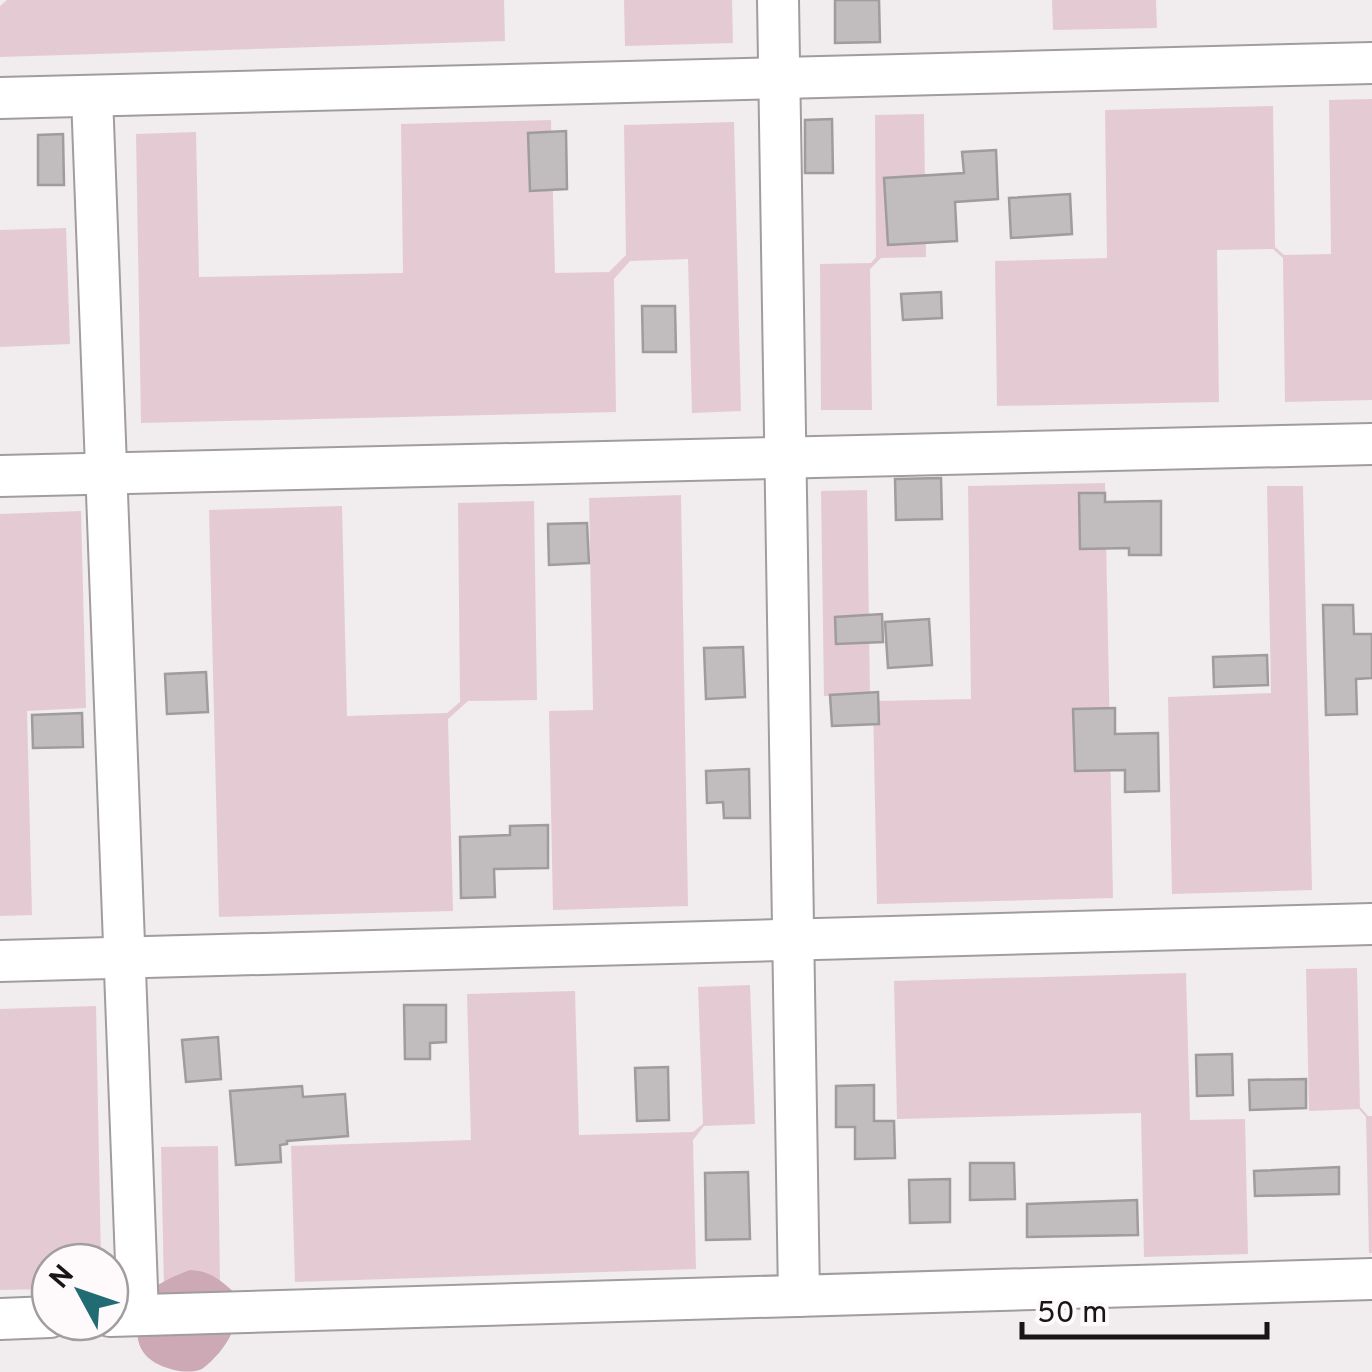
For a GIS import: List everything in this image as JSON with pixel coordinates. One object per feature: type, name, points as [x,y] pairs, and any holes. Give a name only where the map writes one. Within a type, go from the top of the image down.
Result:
[{"type":"street","points":[[778,0],[798,1296]]},
{"type":"street","points":[[0,98],[1372,63]]},
{"type":"street","points":[[92,96],[124,958],[124,1242]]},
{"type":"street","points":[[0,476],[1372,444]]},
{"type":"street","points":[[0,962],[1372,924]]},
{"type":"street","points":[[130,1315],[1372,1279]]},
{"type":"street","points":[[0,1319],[30,1318]]},
{"type":"shaded area","points":[[7,0],[504,0],[505,41],[0,57],[0,6]]},
{"type":"shaded area","points":[[624,0],[732,0],[733,43],[625,46]]},
{"type":"shaded area","points":[[1052,0],[1156,0],[1157,28],[1053,30]]},
{"type":"shaded area","points":[[1372,99],[1372,400],[1285,402],[1283,258],[1273,249],[1217,250],[1219,402],[997,406],[995,261],[1107,258],[1105,110],[1273,106],[1275,247],[1284,255],[1331,254],[1329,100]]},
{"type":"shaded area","points":[[924,114],[926,257],[881,258],[870,269],[872,410],[821,410],[820,264],[871,263],[876,257],[875,115]]},
{"type":"shaded area","points":[[551,120],[555,273],[609,272],[626,255],[624,125],[734,122],[741,411],[692,413],[688,259],[630,261],[614,279],[616,412],[141,423],[136,134],[196,132],[199,277],[403,273],[401,124]]},
{"type":"shaded area","points":[[66,228],[70,344],[0,347],[0,230]]},
{"type":"shaded area","points":[[1105,483],[1113,898],[877,904],[873,702],[866,695],[824,696],[821,491],[867,490],[870,695],[877,701],[971,699],[968,486]]},
{"type":"shaded area","points":[[1267,486],[1303,486],[1312,890],[1172,894],[1168,697],[1271,693]]},
{"type":"shaded area","points":[[681,495],[688,906],[553,910],[549,711],[593,710],[589,498]]},
{"type":"shaded area","points":[[534,501],[537,700],[468,701],[448,719],[453,911],[219,917],[209,510],[342,506],[347,716],[447,713],[460,702],[458,503]]},
{"type":"shaded area","points":[[81,511],[86,708],[27,711],[32,915],[0,916],[0,514]]},
{"type":"shaded area","points":[[1357,968],[1360,1107],[1372,1116],[1372,1253],[1366,1117],[1359,1109],[1309,1111],[1306,969]]},
{"type":"shaded area","points":[[1186,973],[1190,1120],[1245,1119],[1248,1254],[1144,1257],[1141,1113],[897,1119],[894,981]]},
{"type":"shaded area","points":[[750,985],[755,1124],[704,1126],[693,1140],[696,1269],[295,1282],[291,1146],[471,1140],[467,994],[575,991],[579,1135],[693,1132],[703,1124],[698,987]]},
{"type":"shaded area","points":[[96,1006],[101,1242],[30,1242],[30,1289],[0,1290],[0,1009]]},
{"type":"shaded area","points":[[218,1146],[220,1284],[164,1286],[161,1147]]},
{"type":"shaded area","points":[[190,1270],[211,1275],[238,1296],[238,1312],[219,1353],[202,1369],[185,1372],[159,1365],[145,1355],[137,1330],[140,1303],[149,1292]]},
{"type":"building","points":[[835,0],[879,0],[880,42],[835,43]]},
{"type":"building","points":[[832,119],[833,173],[805,173],[805,120]]},
{"type":"building","points":[[566,131],[567,189],[530,191],[528,133]]},
{"type":"building","points":[[63,134],[64,185],[38,185],[38,135]]},
{"type":"building","points":[[996,150],[998,199],[955,202],[957,241],[888,245],[884,178],[964,173],[962,152]]},
{"type":"building","points":[[1070,194],[1072,234],[1011,238],[1009,198]]},
{"type":"building","points":[[941,292],[942,318],[903,320],[901,294]]},
{"type":"building","points":[[642,306],[675,306],[676,352],[643,352]]},
{"type":"building","points":[[941,478],[942,519],[896,520],[895,479]]},
{"type":"building","points":[[1079,493],[1105,493],[1105,502],[1161,501],[1161,555],[1129,555],[1129,548],[1080,549]]},
{"type":"building","points":[[587,523],[589,563],[549,565],[548,524]]},
{"type":"building","points":[[1323,605],[1353,605],[1354,634],[1372,634],[1372,678],[1356,679],[1357,714],[1326,715]]},
{"type":"building","points":[[882,614],[883,642],[836,644],[835,617]]},
{"type":"building","points":[[929,619],[932,665],[888,668],[885,622]]},
{"type":"building","points":[[743,647],[745,697],[706,699],[704,648]]},
{"type":"building","points":[[1267,655],[1268,685],[1214,687],[1213,657]]},
{"type":"building","points":[[206,672],[208,712],[167,714],[165,674]]},
{"type":"building","points":[[878,692],[879,724],[832,726],[830,695]]},
{"type":"building","points":[[1115,708],[1115,734],[1158,733],[1159,791],[1125,792],[1125,770],[1075,771],[1073,709]]},
{"type":"building","points":[[82,713],[83,747],[33,748],[32,715]]},
{"type":"building","points":[[749,769],[750,818],[724,818],[723,802],[707,803],[706,771]]},
{"type":"building","points":[[548,825],[548,868],[494,869],[495,897],[461,898],[460,837],[510,835],[510,826]]},
{"type":"building","points":[[404,1005],[446,1005],[446,1042],[430,1043],[430,1059],[405,1059]]},
{"type":"building","points":[[218,1037],[221,1079],[186,1082],[182,1040]]},
{"type":"building","points":[[1232,1054],[1233,1095],[1197,1096],[1196,1055]]},
{"type":"building","points":[[668,1067],[669,1120],[637,1121],[635,1068]]},
{"type":"building","points":[[1306,1079],[1306,1108],[1250,1110],[1249,1080]]},
{"type":"building","points":[[874,1085],[874,1121],[894,1121],[895,1158],[855,1159],[855,1127],[836,1127],[836,1086]]},
{"type":"building","points":[[302,1086],[303,1097],[345,1094],[348,1136],[287,1141],[280,1145],[281,1162],[236,1165],[230,1091]]},
{"type":"building","points":[[970,1163],[1014,1163],[1015,1199],[970,1200]]},
{"type":"building","points":[[1339,1167],[1339,1194],[1255,1196],[1254,1171]]},
{"type":"building","points":[[748,1172],[750,1239],[706,1240],[705,1173]]},
{"type":"building","points":[[950,1179],[950,1222],[910,1223],[909,1180]]},
{"type":"building","points":[[1137,1200],[1138,1235],[1027,1237],[1027,1204]]}]
